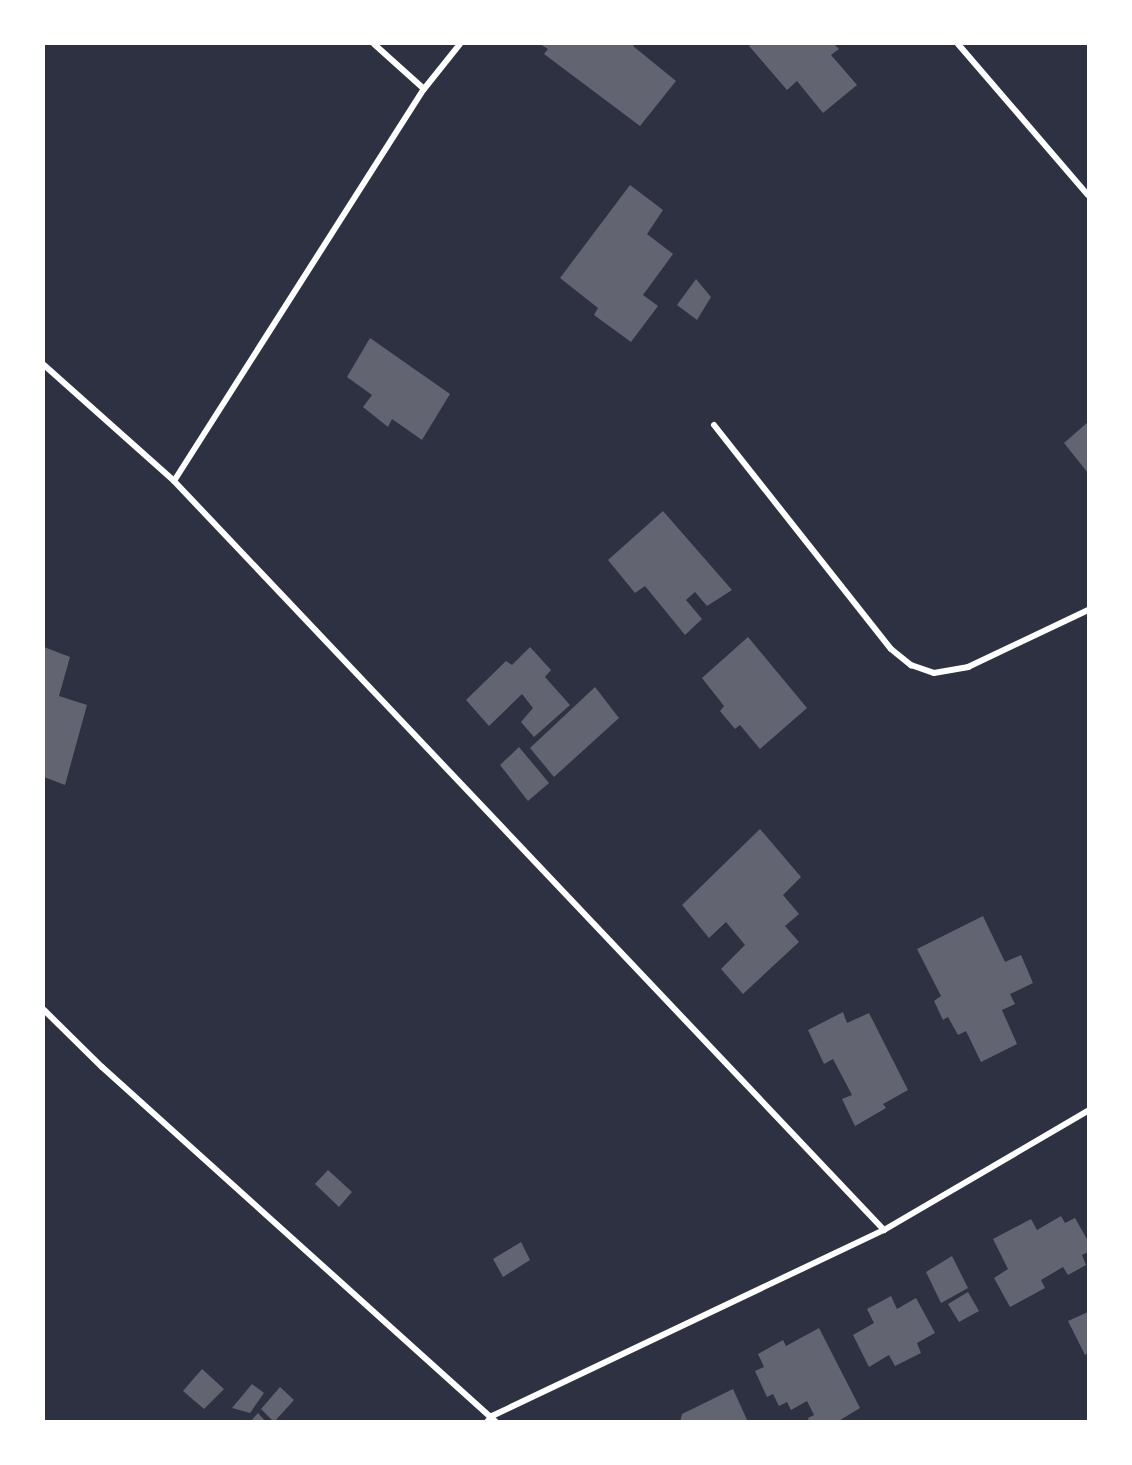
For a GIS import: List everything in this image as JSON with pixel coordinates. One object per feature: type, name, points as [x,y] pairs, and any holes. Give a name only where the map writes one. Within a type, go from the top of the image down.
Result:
[{"type":"street","points":[[374,44],[424,89]]},
{"type":"street","points":[[174,481],[424,89],[460,44]]},
{"type":"street","points":[[958,44],[1089,195]]},
{"type":"street","points":[[44,365],[174,481],[884,1230]]},
{"type":"street","points":[[714,425],[891,648],[911,665],[934,673],[968,667],[1089,610]]},
{"type":"street","points":[[44,1011],[102,1067],[492,1420],[884,1230],[1089,1111]]},
{"type":"building","points":[[540,44],[635,44],[633,46],[676,81],[640,126],[544,54],[548,49]]},
{"type":"building","points":[[752,44],[834,44],[839,49],[831,55],[857,85],[823,113],[797,81],[787,90],[749,46]]},
{"type":"building","points":[[630,185],[663,210],[647,234],[673,254],[643,295],[658,306],[631,342],[594,315],[598,308],[560,278]]},
{"type":"building","points":[[696,279],[711,297],[697,320],[677,305]]},
{"type":"building","points":[[370,338],[450,394],[422,440],[392,419],[388,427],[363,407],[372,395],[347,377]]},
{"type":"building","points":[[1088,422],[1088,473],[1064,443]]},
{"type":"building","points":[[663,511],[732,590],[707,606],[695,592],[686,600],[702,619],[685,635],[645,586],[635,593],[608,560]]},
{"type":"building","points":[[748,637],[807,708],[760,749],[740,725],[735,729],[720,711],[724,706],[702,678]]},
{"type":"building","points":[[44,647],[70,657],[59,696],[87,705],[65,785],[44,777]]},
{"type":"building","points":[[530,647],[551,670],[545,677],[570,705],[534,737],[521,722],[533,708],[522,694],[489,726],[466,700],[506,661],[512,665]]},
{"type":"building","points":[[595,687],[619,718],[554,777],[530,748]]},
{"type":"building","points":[[519,747],[549,783],[528,801],[500,765]]},
{"type":"building","points":[[760,829],[801,877],[783,895],[799,914],[785,926],[799,942],[743,994],[721,969],[745,945],[726,922],[709,938],[682,905]]},
{"type":"building","points":[[983,916],[1005,962],[1021,955],[1033,983],[1010,994],[1015,1004],[1002,1010],[1017,1044],[981,1062],[966,1031],[958,1035],[948,1017],[943,1020],[934,1001],[941,996],[917,949]]},
{"type":"building","points":[[843,1012],[847,1023],[869,1013],[908,1090],[883,1104],[886,1108],[855,1126],[842,1099],[852,1095],[833,1059],[824,1064],[808,1030]]},
{"type":"building","points":[[328,1170],[352,1192],[339,1207],[315,1184]]},
{"type":"building","points":[[1061,1216],[1065,1223],[1075,1218],[1088,1241],[1088,1252],[1082,1255],[1086,1265],[1068,1275],[1063,1267],[1041,1280],[1045,1288],[1010,1307],[994,1278],[1008,1269],[993,1239],[1031,1219],[1037,1230]]},
{"type":"building","points":[[521,1242],[530,1260],[503,1277],[493,1259]]},
{"type":"building","points":[[952,1256],[968,1288],[941,1303],[926,1272]]},
{"type":"building","points":[[968,1292],[979,1311],[959,1322],[948,1304]]},
{"type":"building","points":[[891,1296],[897,1309],[916,1298],[935,1333],[917,1343],[921,1353],[895,1366],[889,1355],[869,1367],[853,1335],[874,1323],[867,1309]]},
{"type":"building","points":[[1088,1312],[1088,1353],[1085,1355],[1068,1321]]},
{"type":"building","points":[[819,1328],[860,1408],[837,1422],[809,1422],[808,1418],[814,1415],[807,1401],[791,1410],[787,1402],[779,1406],[773,1394],[767,1397],[755,1371],[764,1367],[758,1354],[783,1340],[786,1346]]},
{"type":"building","points":[[202,1369],[224,1389],[204,1409],[183,1391]]},
{"type":"building","points":[[252,1384],[264,1393],[250,1413],[232,1408]]},
{"type":"building","points":[[280,1387],[294,1400],[274,1422],[261,1409]]},
{"type":"building","points":[[733,1389],[748,1422],[680,1422],[682,1414]]},
{"type":"building","points":[[258,1413],[266,1422],[250,1422]]}]
